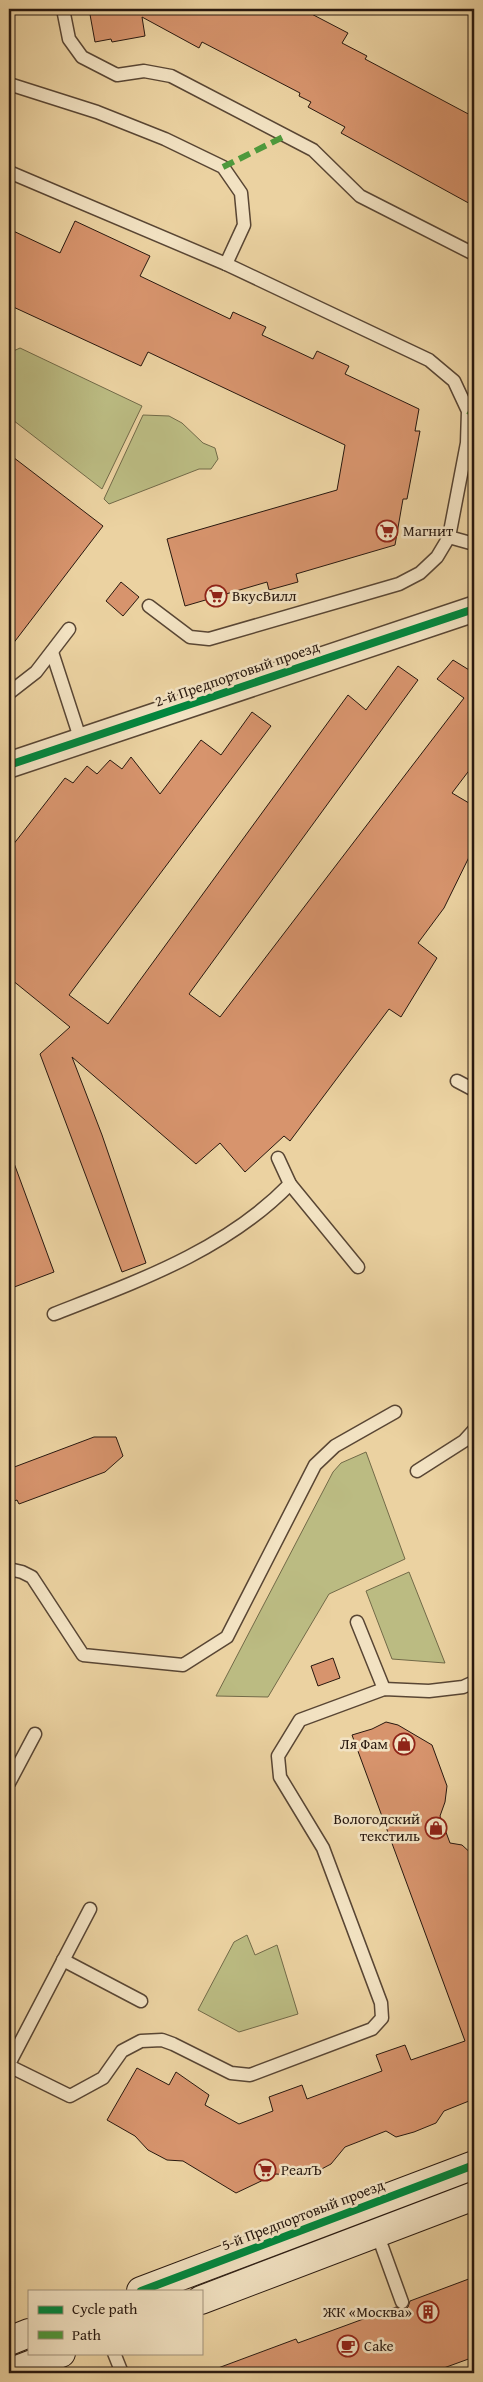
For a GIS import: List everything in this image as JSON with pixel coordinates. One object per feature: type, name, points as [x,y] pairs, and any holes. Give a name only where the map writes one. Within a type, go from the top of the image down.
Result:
[{"type":"street","name":"2-й Предпортовый проезд","points":[[9,765],[474,609]]},
{"type":"street","name":"5-й Предпортовый проезд","points":[[144,2290],[474,2165]]},
{"type":"street","points":[[202,2300],[474,2196]]},
{"type":"street","points":[[25,2370],[60,2354]]},
{"type":"lane","points":[[64,14],[69,39],[82,57],[117,76],[144,71],[171,76],[314,150],[360,196],[474,254]]},
{"type":"lane","points":[[9,84],[98,112],[165,139],[223,166],[241,194],[244,225],[226,264]]},
{"type":"lane","points":[[9,172],[226,264],[429,360],[454,381],[468,410],[466,443],[449,537],[437,557],[420,573],[400,584],[208,639],[190,637],[149,606]]},
{"type":"lane","points":[[449,537],[474,544]]},
{"type":"lane","points":[[9,693],[36,672],[69,629]]},
{"type":"lane","points":[[52,652],[81,741]]},
{"type":"lane","points":[[457,1081],[474,1090]]},
{"type":"lane","points":[[278,1158],[290,1184],[358,1267]]},
{"type":"lane","points":[[54,1314],[160,1272],[207,1247],[244,1224],[290,1184]]},
{"type":"lane","points":[[9,1569],[32,1577],[83,1655],[183,1665],[227,1637],[315,1465],[335,1446],[395,1412]]},
{"type":"lane","points":[[417,1471],[464,1442],[474,1430]]},
{"type":"lane","points":[[357,1622],[384,1689]]},
{"type":"lane","points":[[90,1909],[9,2065],[70,2096],[102,2078],[122,2051],[141,2041],[162,2040],[231,2073],[250,2075],[372,2029],[382,2018],[381,2003],[323,1848],[280,1777],[278,1756],[300,1720],[384,1689],[429,1691],[463,1687],[474,1682]]},
{"type":"lane","points":[[9,1783],[35,1734]]},
{"type":"lane","points":[[63,1960],[141,2001]]},
{"type":"lane","points":[[377,2233],[402,2302]]},
{"type":"lane","points":[[19,2337],[25,2370]]},
{"type":"lane","points":[[114,2354],[122,2373]]},
{"type":"green space","points":[[20,348],[142,406],[102,489],[9,417],[9,353]]},
{"type":"green space","points":[[143,415],[169,416],[182,423],[203,443],[215,448],[218,459],[211,469],[199,469],[109,504],[104,499]]},
{"type":"green space","points":[[366,1452],[405,1559],[329,1594],[268,1697],[216,1696],[333,1472],[341,1463]]},
{"type":"green space","points":[[409,1572],[445,1663],[392,1659],[366,1591]]},
{"type":"green space","points":[[247,1935],[255,1955],[277,1945],[298,2014],[239,2032],[198,2010],[234,1942]]},
{"type":"building","points":[[89,9],[302,9],[348,33],[342,43],[367,56],[365,59],[474,117],[474,206],[341,133],[345,127],[308,107],[311,102],[299,96],[300,93],[202,42],[199,48],[142,17],[145,36],[112,42],[111,39],[95,42]]},
{"type":"building","points":[[75,221],[150,256],[140,276],[230,319],[233,312],[266,327],[262,335],[313,359],[317,351],[349,366],[345,374],[419,409],[415,431],[420,431],[407,499],[403,499],[395,545],[296,574],[298,582],[269,590],[267,582],[185,606],[167,539],[337,490],[345,445],[148,352],[141,366],[9,305],[9,229],[60,253]]},
{"type":"building","points":[[9,454],[103,526],[9,649]]},
{"type":"building","points":[[121,582],[139,597],[123,616],[106,601]]},
{"type":"building","points":[[453,660],[474,673],[474,764],[452,793],[474,806],[474,847],[444,908],[418,943],[437,958],[401,1017],[389,1009],[290,1141],[284,1136],[245,1172],[220,1143],[196,1164],[72,1057],[102,1135],[146,1263],[122,1272],[40,1054],[70,1027],[12,980],[9,973],[9,850],[65,778],[73,783],[87,766],[97,774],[110,760],[122,769],[131,757],[160,794],[201,740],[221,755],[252,712],[271,726],[69,995],[108,1024],[348,695],[366,710],[398,666],[418,680],[189,994],[220,1017],[464,698],[437,679]]},
{"type":"building","points":[[9,1155],[11,1155],[54,1272],[9,1289]]},
{"type":"building","points":[[94,1437],[116,1437],[123,1456],[105,1472],[19,1504],[17,1500],[9,1503],[9,1469]]},
{"type":"building","points":[[333,1658],[340,1678],[318,1686],[311,1666]]},
{"type":"building","points":[[386,1722],[398,1725],[432,1745],[447,1786],[445,1802],[440,1816],[450,1843],[462,1845],[474,1856],[474,2099],[444,2111],[436,2123],[414,2132],[396,2137],[386,2131],[345,2147],[331,2164],[316,2172],[300,2176],[276,2174],[236,2193],[183,2161],[167,2160],[148,2150],[135,2136],[107,2120],[137,2068],[169,2085],[176,2072],[209,2095],[205,2105],[239,2124],[273,2111],[269,2097],[302,2085],[307,2099],[382,2071],[376,2055],[405,2045],[411,2060],[465,2041],[352,1735],[372,1729]]},
{"type":"building","name":"ЖК «Москва»","points":[[474,2277],[474,2357],[430,2373],[211,2373],[210,2371],[296,2339],[298,2343],[396,2307],[404,2310],[408,2307],[410,2301]]},
{"type":"marked path","points":[[223,167],[285,136]]},
{"type":"marked path","points":[[468,411],[474,415]]},
{"type":"cycle path","points":[[9,765],[474,609]]},
{"type":"cycle path","points":[[144,2290],[474,2165]]},
{"type":"place","name":"Магнит","points":[[387,531]]},
{"type":"place","name":"ВкусВилл","points":[[216,596]]},
{"type":"place","name":"Ля Фам","points":[[404,1744]]},
{"type":"place","name":"Вологодский текстиль","points":[[436,1828]]},
{"type":"place","name":"РеалЪ","points":[[265,2170]]},
{"type":"place","name":"ЖК «Москва»","points":[[428,2312]]},
{"type":"place","name":"Cake","points":[[348,2346]]}]
